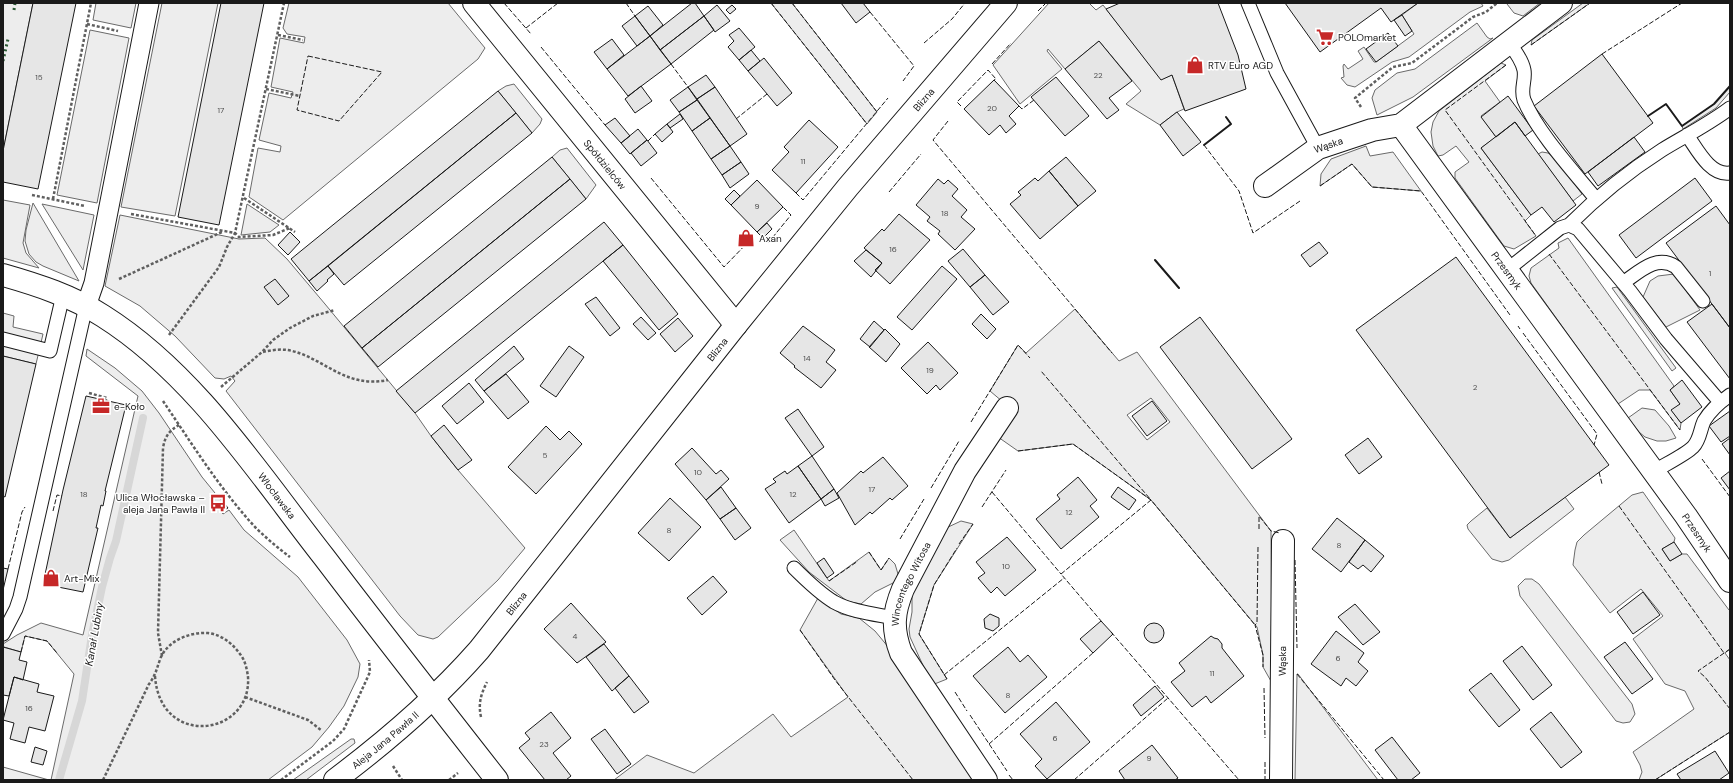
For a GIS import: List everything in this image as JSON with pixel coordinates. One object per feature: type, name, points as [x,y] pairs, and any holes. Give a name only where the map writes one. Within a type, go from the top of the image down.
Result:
[{"type":"street","points":[[86,306],[94,283],[149,3]]},
{"type":"street","name":"Spółdzielców","points":[[474,3],[736,325]]},
{"type":"street","name":"Blizna","points":[[433,698],[457,675],[492,634],[736,325],[848,187],[1006,3]]},
{"type":"street","points":[[1401,125],[1561,3]]},
{"type":"street","name":"Wąska","points":[[1265,186],[1318,148],[1372,130],[1401,125]]},
{"type":"street","name":"Przesmyk","points":[[1401,125],[1730,580]]},
{"type":"street","name":"Włocławska","points":[[3,275],[63,295],[86,306],[102,315],[145,345],[164,362],[203,402],[497,780]]},
{"type":"street","name":"Wincentego Witosa","points":[[986,780],[901,653],[896,638],[895,618],[898,600],[902,589],[965,471],[1007,408]]},
{"type":"street","name":"Wąska","points":[[1281,780],[1283,541]]},
{"type":"street","name":"Aleja Jana Pawła II","points":[[335,780],[360,762],[433,698]]},
{"type":"lane","points":[[1248,3],[1277,73],[1318,148]]},
{"type":"lane","points":[[1509,43],[1518,55],[1524,70],[1522,92],[1529,110],[1547,137],[1596,200]]},
{"type":"lane","points":[[1507,270],[1560,228],[1569,225],[1596,200],[1661,151],[1730,108]]},
{"type":"lane","points":[[1687,135],[1715,170],[1724,174],[1730,173]]},
{"type":"lane","points":[[1569,225],[1578,229],[1623,283],[1666,339],[1725,398],[1703,422],[1699,438],[1693,447],[1653,472]]},
{"type":"lane","points":[[1623,283],[1645,268],[1660,261],[1671,263],[1676,267],[1703,301]]},
{"type":"lane","points":[[3,339],[50,351],[63,295]]},
{"type":"lane","points":[[3,634],[16,610],[20,597],[86,306]]},
{"type":"lane","points":[[794,568],[815,588],[835,602],[857,611],[895,618]]},
{"type":"path","points":[[53,199],[91,3]]},
{"type":"path","points":[[168,336],[219,267],[227,247],[235,234],[244,198],[284,3]]},
{"type":"path","points":[[1363,112],[1355,98],[1394,67],[1412,63],[1473,17],[1486,12],[1497,3]]},
{"type":"path","points":[[87,24],[142,36]]},
{"type":"path","points":[[278,35],[303,40]]},
{"type":"path","points":[[266,89],[300,96]]},
{"type":"path","points":[[32,195],[222,231],[235,234],[239,238],[273,235],[290,228]]},
{"type":"path","points":[[244,198],[295,232]]},
{"type":"path","points":[[114,281],[222,231]]},
{"type":"path","points":[[203,402],[262,352],[273,340],[290,328],[313,316],[335,310]]},
{"type":"path","points":[[262,352],[288,350],[308,357],[344,376],[375,382],[388,380]]},
{"type":"path","points":[[96,395],[107,398],[106,400]]},
{"type":"path","points":[[161,398],[208,468],[246,516],[263,534],[293,560]]},
{"type":"path","points":[[162,656],[158,633],[163,448],[165,438],[168,433],[179,425]]},
{"type":"path","points":[[103,780],[149,684],[155,676],[162,656],[170,645],[195,633],[209,634],[222,638],[234,645],[242,656],[248,669],[248,683],[245,697],[239,708],[229,718],[217,724],[204,726],[191,725],[179,720],[169,712],[161,702],[156,689],[155,676]]},
{"type":"path","points":[[281,780],[333,741],[344,729],[370,672],[369,659]]},
{"type":"path","points":[[245,697],[308,720],[321,730]]},
{"type":"shaded area","points":[[3,3],[33,3],[3,151]]},
{"type":"shaded area","points":[[96,3],[136,3],[131,28],[93,20]]},
{"type":"shaded area","points":[[162,3],[218,3],[175,216],[121,207]]},
{"type":"shaded area","points":[[289,3],[448,3],[485,48],[478,59],[283,220],[249,197],[258,148],[280,152],[281,146],[259,140],[269,93],[291,98],[293,92],[271,87],[280,38],[304,43],[305,37],[287,34],[283,28]]},
{"type":"shaded area","points":[[771,3],[792,3],[877,112],[867,124]]},
{"type":"shaded area","points":[[1049,3],[1089,3],[1096,10],[1103,5],[1161,79],[1172,75],[1184,109],[1177,112],[1160,125],[1126,104],[1141,91],[1099,41],[1065,69],[1048,49],[1047,51],[1062,69],[1020,104],[993,65]]},
{"type":"shaded area","points":[[1418,3],[1481,3],[1483,6],[1470,12],[1409,57],[1392,62],[1355,87],[1347,85],[1341,78],[1344,77],[1343,66],[1344,64],[1348,69],[1363,59],[1358,51],[1364,47],[1374,62],[1376,62],[1414,34],[1402,15]]},
{"type":"shaded area","points":[[1540,3],[1523,16],[1514,13],[1507,4]]},
{"type":"shaded area","points":[[1583,3],[1590,3],[1531,45],[1532,40]]},
{"type":"shaded area","points":[[1477,23],[1487,37],[1490,39],[1493,38],[1413,97],[1377,115],[1372,98],[1375,90],[1397,73],[1415,69]]},
{"type":"shaded area","points":[[90,30],[129,38],[97,203],[57,195]]},
{"type":"shaded area","points":[[1501,63],[1506,65],[1485,81],[1500,102],[1481,116],[1496,137],[1481,148],[1531,215],[1525,221],[1536,236],[1514,249],[1504,246],[1455,178],[1455,172],[1469,162],[1456,146],[1443,155],[1438,156],[1433,146],[1431,132],[1433,122],[1439,111]]},
{"type":"shaded area","points":[[514,84],[542,119],[540,124],[532,133],[498,91],[506,86]]},
{"type":"shaded area","points":[[1730,86],[1730,92],[1716,108],[1683,129],[1682,126],[1714,104]]},
{"type":"shaded area","points":[[1366,146],[1370,156],[1393,152],[1421,191],[1372,187],[1352,164],[1320,186],[1321,174],[1331,159]]},
{"type":"shaded area","points":[[567,148],[596,185],[586,199],[552,157],[560,150]]},
{"type":"shaded area","points":[[1542,152],[1548,153],[1555,158],[1582,194],[1573,201],[1538,154]]},
{"type":"shaded area","points":[[3,200],[30,205],[23,243],[26,253],[39,268],[3,258]]},
{"type":"shaded area","points":[[33,203],[79,281],[43,266],[36,262],[29,254],[25,241],[26,230]]},
{"type":"shaded area","points":[[42,204],[94,215],[83,270]]},
{"type":"shaded area","points":[[247,204],[279,225],[270,232],[241,235]]},
{"type":"shaded area","points":[[120,215],[239,239],[265,238],[287,259],[325,304],[415,413],[458,470],[525,548],[498,580],[438,637],[433,639],[418,635],[400,616],[226,391],[235,381],[231,376],[224,379],[215,378],[175,336],[140,306],[105,286]]},
{"type":"shaded area","points":[[1568,238],[1674,386],[1670,390],[1680,404],[1672,411],[1681,423],[1680,430],[1650,390],[1639,390],[1618,404],[1531,283],[1529,276],[1531,268],[1559,248],[1558,243]]},
{"type":"shaded area","points":[[1674,274],[1700,310],[1666,327],[1643,297],[1650,281],[1658,276]]},
{"type":"shaded area","points":[[1617,287],[1676,368],[1672,371],[1612,288]]},
{"type":"shaded area","points":[[1075,309],[1119,361],[1137,352],[1271,531],[1272,683],[1263,667],[1263,655],[1257,627],[1151,500],[1073,444],[1018,451],[998,437],[1003,402],[990,391],[1018,345],[1026,353]],"holes":[[[1151,398],[1170,422],[1147,440],[1127,415]]]},
{"type":"shaded area","points":[[3,313],[14,316],[13,327],[43,334],[36,364],[3,356]]},
{"type":"shaded area","points":[[87,349],[115,368],[142,391],[159,413],[202,477],[215,493],[210,497],[223,514],[229,510],[244,530],[298,577],[347,640],[360,664],[358,677],[344,706],[329,727],[312,747],[268,780],[51,780],[74,674],[47,641],[25,636],[21,652],[4,647],[3,649],[3,644],[41,623],[83,635],[138,396],[86,356]]},
{"type":"shaded area","points":[[1642,408],[1655,410],[1669,426],[1676,438],[1666,441],[1657,441],[1645,437],[1639,432],[1628,418]]},
{"type":"shaded area","points":[[1643,492],[1675,538],[1674,542],[1662,549],[1670,561],[1682,554],[1687,554],[1729,610],[1730,609],[1730,649],[1725,653],[1730,660],[1730,732],[1655,780],[1639,780],[1642,772],[1633,752],[1694,709],[1685,691],[1665,684],[1633,639],[1663,616],[1641,589],[1610,613],[1573,565],[1577,542],[1632,495]]},
{"type":"shaded area","points":[[1565,497],[1574,509],[1509,560],[1502,562],[1492,559],[1468,529],[1467,525],[1487,508],[1510,538]]},
{"type":"shaded area","points":[[961,521],[973,524],[934,585],[919,634],[947,679],[932,685],[910,637],[909,629],[912,612],[912,594],[944,529]]},
{"type":"shaded area","points":[[794,530],[829,581],[869,552],[881,570],[889,558],[895,564],[898,574],[895,582],[875,592],[861,604],[847,601],[809,572],[780,540]]},
{"type":"shaded area","points":[[1525,579],[1532,579],[1539,584],[1632,704],[1635,714],[1630,722],[1623,723],[1616,721],[1520,596],[1518,586]]},
{"type":"shaded area","points":[[818,598],[841,614],[859,618],[875,631],[894,654],[973,780],[614,780],[647,755],[694,773],[773,714],[791,737],[848,697],[800,630]]},
{"type":"shaded area","points":[[1298,674],[1378,780],[1295,780]]},
{"type":"shaded area","points":[[351,739],[354,739],[355,743],[306,780],[293,780]]},
{"type":"shaded area","points":[[3,767],[49,780],[3,780]]},
{"type":"building","points":[[33,3],[76,3],[38,189],[3,182],[3,151]]},
{"type":"building","points":[[221,3],[264,3],[219,225],[178,217]]},
{"type":"building","points":[[692,3],[695,3],[704,16],[660,50],[650,36]]},
{"type":"building","points":[[841,3],[863,3],[870,12],[856,23]]},
{"type":"building","name":"RTV Euro AGD","points":[[1120,3],[1218,3],[1238,55],[1246,89],[1185,111],[1172,75],[1161,80],[1106,9]]},
{"type":"building","name":"POLOmarket","points":[[1285,3],[1418,3],[1391,22],[1381,8],[1320,52]]},
{"type":"building","points":[[717,5],[730,21],[715,32],[704,16]]},
{"type":"building","points":[[732,5],[736,9],[730,14],[726,10]]},
{"type":"building","points":[[648,6],[663,25],[650,36],[635,16]]},
{"type":"building","points":[[1402,15],[1412,31],[1405,36],[1394,20]]},
{"type":"building","points":[[635,16],[650,36],[637,46],[622,26]]},
{"type":"building","points":[[704,16],[714,30],[671,64],[660,50]]},
{"type":"building","points":[[739,28],[755,47],[739,60],[728,47],[734,41],[729,35]]},
{"type":"building","points":[[1388,33],[1398,46],[1376,62],[1366,49]]},
{"type":"building","points":[[650,36],[671,64],[628,96],[607,69]]},
{"type":"building","points":[[612,39],[624,55],[607,69],[594,52]]},
{"type":"building","points":[[1099,41],[1132,81],[1109,98],[1119,110],[1107,119],[1065,69]]},
{"type":"building","points":[[751,50],[760,61],[748,71],[739,60]]},
{"type":"building","points":[[1602,54],[1653,123],[1585,174],[1534,106]]},
{"type":"building","points":[[764,58],[792,93],[777,106],[748,71]]},
{"type":"building","points":[[706,75],[715,87],[697,99],[688,87]]},
{"type":"building","points":[[1056,77],[1089,116],[1065,136],[1031,97]]},
{"type":"building","points":[[994,80],[1019,106],[1009,116],[1016,124],[1006,133],[1000,125],[989,135],[964,109]]},
{"type":"building","points":[[641,86],[652,101],[635,113],[625,99]]},
{"type":"building","points":[[688,87],[697,100],[679,112],[670,100]]},
{"type":"building","points":[[715,87],[747,134],[730,146],[697,99]]},
{"type":"building","points":[[498,91],[516,113],[309,281],[291,259]]},
{"type":"building","points":[[1508,96],[1533,130],[1525,136],[1515,122],[1496,137],[1481,117]]},
{"type":"building","points":[[697,100],[710,118],[692,131],[679,112]]},
{"type":"building","points":[[1177,112],[1201,142],[1183,156],[1160,125]]},
{"type":"building","points":[[516,113],[532,133],[344,285],[328,266]]},
{"type":"building","points":[[680,114],[683,119],[670,128],[667,124]]},
{"type":"building","points":[[615,118],[630,136],[621,143],[605,125]]},
{"type":"building","points":[[710,118],[730,146],[711,159],[692,131]]},
{"type":"building","points":[[809,120],[838,147],[796,193],[772,170],[789,152],[784,147]]},
{"type":"building","points":[[1515,122],[1576,205],[1554,222],[1542,207],[1531,215],[1481,148]]},
{"type":"building","points":[[667,124],[673,132],[662,142],[655,134]]},
{"type":"building","points":[[638,129],[647,140],[630,154],[621,143]]},
{"type":"building","points":[[1634,137],[1645,152],[1598,186],[1588,172]]},
{"type":"building","points":[[647,140],[657,153],[641,166],[631,153]]},
{"type":"building","points":[[730,146],[741,162],[722,175],[711,159]]},
{"type":"building","points":[[552,157],[570,179],[362,348],[344,326]]},
{"type":"building","points":[[1066,157],[1096,191],[1078,206],[1049,171]]},
{"type":"building","points":[[741,162],[749,174],[730,188],[722,175]]},
{"type":"building","points":[[1049,171],[1078,206],[1040,239],[1010,204],[1021,195],[1018,192],[1035,178],[1038,181]]},
{"type":"building","points":[[1695,178],[1712,201],[1636,258],[1619,235]]},
{"type":"building","points":[[570,179],[586,199],[378,367],[362,348]]},
{"type":"building","points":[[938,179],[944,184],[948,180],[958,189],[952,196],[967,210],[961,217],[975,229],[955,250],[938,234],[940,231],[927,221],[930,217],[916,205]]},
{"type":"building","points":[[757,180],[783,207],[757,232],[731,205]]},
{"type":"building","points":[[734,190],[740,196],[731,205],[725,199]]},
{"type":"building","points":[[1716,206],[1730,225],[1730,328],[1666,243]]},
{"type":"building","points":[[899,214],[930,240],[890,284],[875,270],[882,263],[864,248],[882,229],[884,231]]},
{"type":"building","points":[[604,222],[623,245],[415,413],[396,391]]},
{"type":"building","points":[[767,223],[772,229],[763,238],[757,232]]},
{"type":"building","points":[[290,232],[300,242],[288,255],[278,245]]},
{"type":"building","points":[[1319,242],[1328,253],[1310,267],[1301,255]]},
{"type":"building","points":[[623,245],[678,314],[659,330],[603,261]]},
{"type":"building","points":[[963,249],[985,275],[970,287],[948,261]]},
{"type":"building","points":[[866,250],[882,263],[871,277],[854,261]]},
{"type":"building","points":[[1456,257],[1609,465],[1510,538],[1356,330]]},
{"type":"building","points":[[328,266],[334,274],[317,291],[309,281]]},
{"type":"building","points":[[942,266],[957,279],[912,330],[897,317]]},
{"type":"building","points":[[985,275],[1009,302],[993,315],[970,287]]},
{"type":"building","points":[[275,279],[289,296],[278,305],[264,287]]},
{"type":"building","points":[[596,297],[620,328],[610,336],[585,304]]},
{"type":"building","points":[[1712,304],[1730,328],[1730,379],[1687,322]]},
{"type":"building","points":[[981,314],[996,329],[987,339],[972,324]]},
{"type":"building","points":[[641,317],[656,333],[648,340],[633,324]]},
{"type":"building","points":[[1200,317],[1292,439],[1252,469],[1160,347]]},
{"type":"building","points":[[678,318],[693,336],[675,352],[660,334]]},
{"type":"building","points":[[874,321],[884,330],[870,347],[860,339]]},
{"type":"building","points":[[803,326],[835,350],[826,362],[836,370],[821,388],[794,367],[795,366],[780,353]]},
{"type":"building","points":[[885,329],[900,344],[886,362],[869,347]]},
{"type":"building","points":[[928,342],[958,373],[940,390],[936,385],[927,394],[901,368]]},
{"type":"building","points":[[514,346],[524,359],[484,391],[475,380]]},
{"type":"building","points":[[569,346],[584,357],[556,397],[540,386]]},
{"type":"building","points":[[3,356],[36,364],[5,497],[3,496]]},
{"type":"building","points":[[506,374],[529,402],[508,419],[484,391]]},
{"type":"building","points":[[1682,380],[1702,407],[1681,423],[1671,410],[1680,404],[1670,390]]},
{"type":"building","points":[[469,383],[484,402],[457,424],[442,406]]},
{"type":"building","points":[[86,396],[126,405],[105,491],[103,506],[101,505],[96,528],[98,528],[83,592],[43,584],[63,490]]},
{"type":"building","points":[[1152,401],[1167,421],[1147,436],[1132,416]]},
{"type":"building","points":[[798,409],[824,447],[812,456],[785,418]]},
{"type":"building","points":[[1730,411],[1730,436],[1721,442],[1709,426]]},
{"type":"building","points":[[444,425],[472,460],[458,470],[431,436]]},
{"type":"building","points":[[546,426],[560,440],[569,431],[582,444],[536,494],[508,467]]},
{"type":"building","points":[[1368,438],[1382,457],[1359,474],[1345,455]]},
{"type":"building","points":[[1730,438],[1730,455],[1722,444]]},
{"type":"building","points":[[692,448],[716,474],[721,470],[729,479],[706,500],[675,464]]},
{"type":"building","points":[[812,456],[834,489],[821,499],[798,466]]},
{"type":"building","points":[[883,457],[908,486],[892,500],[890,498],[872,514],[870,512],[855,525],[837,493],[861,471],[863,473]]},
{"type":"building","points":[[798,466],[821,499],[789,523],[765,489],[776,482],[773,479],[785,471],[787,474]]},
{"type":"building","points":[[1730,471],[1730,490],[1721,478]]},
{"type":"building","points":[[1078,477],[1097,500],[1090,506],[1099,517],[1061,549],[1036,519],[1060,499],[1057,495]]},
{"type":"building","points":[[721,487],[736,508],[720,519],[706,500]]},
{"type":"building","points":[[1118,487],[1136,500],[1129,510],[1111,497]]},
{"type":"building","points":[[834,489],[839,498],[825,506],[821,499]]},
{"type":"building","points":[[217,494],[228,508],[221,512],[211,499]]},
{"type":"building","points":[[670,498],[701,527],[669,561],[638,533]]},
{"type":"building","points":[[736,508],[751,528],[735,540],[720,519]]},
{"type":"building","points":[[1337,518],[1365,540],[1341,572],[1312,549]]},
{"type":"building","points":[[1007,537],[1036,570],[1005,596],[997,587],[991,593],[978,578],[985,573],[976,562]]},
{"type":"building","points":[[1365,540],[1384,556],[1371,572],[1363,565],[1358,569],[1349,562]]},
{"type":"building","points":[[1674,542],[1682,554],[1670,561],[1662,549]]},
{"type":"building","points":[[824,558],[834,573],[827,578],[817,563]]},
{"type":"building","points":[[3,568],[8,569],[3,590]]},
{"type":"building","points":[[713,576],[727,592],[702,615],[687,598]]},
{"type":"building","points":[[1643,592],[1660,615],[1633,634],[1617,612]]},
{"type":"building","points":[[571,603],[606,642],[577,663],[544,629]]},
{"type":"building","points":[[1355,604],[1380,632],[1363,645],[1338,617]]},
{"type":"building","points":[[990,614],[999,618],[999,626],[993,631],[985,628],[984,619]]},
{"type":"building","points":[[1101,621],[1113,634],[1093,653],[1080,639]]},
{"type":"building","points":[[1154,623],[1161,626],[1164,633],[1161,640],[1154,643],[1147,640],[1144,633],[1147,626]]},
{"type":"building","points":[[1336,631],[1364,653],[1358,662],[1368,671],[1356,686],[1346,678],[1341,686],[1311,664]]},
{"type":"building","points":[[1211,636],[1218,639],[1222,644],[1222,648],[1244,676],[1211,703],[1206,696],[1192,707],[1171,682],[1185,671],[1179,663]]},
{"type":"building","points":[[1625,642],[1653,679],[1632,694],[1604,657]]},
{"type":"building","points":[[604,644],[629,676],[612,691],[586,657]]},
{"type":"building","points":[[1522,646],[1552,685],[1533,700],[1503,661]]},
{"type":"building","points":[[3,647],[21,652],[19,660],[27,662],[23,680],[14,677],[9,696],[3,695]]},
{"type":"building","points":[[1008,647],[1020,662],[1028,655],[1047,677],[1005,713],[973,676]]},
{"type":"building","points":[[1491,673],[1520,710],[1499,727],[1469,690]]},
{"type":"building","points":[[629,676],[649,702],[634,713],[615,688]]},
{"type":"building","points":[[14,677],[39,684],[37,692],[54,696],[45,731],[29,727],[25,743],[10,739],[14,723],[3,720]]},
{"type":"building","points":[[1155,686],[1164,697],[1141,716],[1133,705]]},
{"type":"building","points":[[1056,702],[1090,742],[1047,779],[1035,766],[1042,759],[1020,734]]},
{"type":"building","points":[[551,712],[571,738],[553,753],[571,776],[566,780],[545,780],[519,748],[530,739],[525,733]]},
{"type":"building","points":[[1551,712],[1582,752],[1561,768],[1530,729]]},
{"type":"building","points":[[605,729],[631,764],[617,774],[591,739]]},
{"type":"building","points":[[1392,737],[1420,773],[1411,780],[1398,780],[1375,750]]},
{"type":"building","points":[[1152,745],[1178,778],[1175,780],[1125,780],[1119,771]]},
{"type":"building","points":[[35,747],[47,751],[43,765],[31,762]]},
{"type":"building","points":[[1715,751],[1729,773],[1719,780],[1681,780],[1677,774]]},
{"type":"waterway","name":"Kanał Lubiny","points":[[59,780],[82,701],[92,635],[102,587],[116,541],[143,418]]},
{"type":"hedge","points":[[14,10],[15,3]]},
{"type":"hedge","points":[[3,61],[8,39]]},
{"type":"fence","points":[[504,3],[531,34]]},
{"type":"fence","points":[[526,28],[558,3]]},
{"type":"fence","points":[[626,3],[635,16]]},
{"type":"fence","points":[[771,3],[867,124]]},
{"type":"fence","points":[[792,3],[877,112]]},
{"type":"fence","points":[[924,43],[952,19],[965,3]]},
{"type":"fence","points":[[1038,11],[1046,3]]},
{"type":"fence","points":[[1531,45],[1590,3]]},
{"type":"fence","points":[[1602,54],[1682,3]]},
{"type":"fence","points":[[870,12],[914,66],[903,81]]},
{"type":"fence","points":[[992,64],[1011,43]]},
{"type":"fence","points":[[541,47],[605,125]]},
{"type":"fence","points":[[308,56],[382,72],[339,121],[297,110],[308,56]]},
{"type":"fence","points":[[671,64],[688,87]]},
{"type":"fence","points":[[1506,65],[1445,110],[1536,236]]},
{"type":"fence","points":[[961,106],[957,102],[988,70],[996,79],[994,80]]},
{"type":"fence","points":[[736,119],[767,94]]},
{"type":"fence","points":[[796,193],[803,200],[888,98]]},
{"type":"fence","points":[[1019,106],[1022,109],[1034,100]]},
{"type":"fence","points":[[948,121],[933,140],[1112,353]]},
{"type":"fence","points":[[648,141],[655,134]]},
{"type":"fence","points":[[1204,145],[1239,191],[1253,233],[1300,201]]},
{"type":"fence","points":[[889,192],[921,154]]},
{"type":"fence","points":[[1320,186],[1352,164],[1372,187],[1421,191],[1510,315]]},
{"type":"fence","points":[[651,178],[724,267],[753,237]]},
{"type":"fence","points":[[763,238],[768,243],[791,215],[783,207]]},
{"type":"fence","points":[[1549,254],[1680,430]]},
{"type":"fence","points":[[1523,333],[1597,434],[1594,445]]},
{"type":"fence","points":[[971,422],[1018,345],[1030,358]]},
{"type":"fence","points":[[1018,451],[1073,444],[1151,500],[1041,371]]},
{"type":"fence","points":[[931,488],[959,441]]},
{"type":"fence","points":[[1702,459],[1730,497]]},
{"type":"fence","points":[[982,507],[1006,470]]},
{"type":"fence","points":[[1599,472],[1602,484]]},
{"type":"fence","points":[[992,492],[1061,574]]},
{"type":"fence","points":[[53,511],[57,495],[62,496]]},
{"type":"fence","points":[[900,539],[924,499]]},
{"type":"fence","points":[[1102,622],[1061,574],[1151,500],[1255,625]]},
{"type":"fence","points":[[1619,506],[1724,653]]},
{"type":"fence","points":[[8,569],[22,512],[25,507]]},
{"type":"fence","points":[[1259,529],[1259,516],[1271,531],[1280,533]]},
{"type":"fence","points":[[959,544],[973,524]]},
{"type":"fence","points":[[1258,547],[1257,623],[1255,625],[1263,655],[1263,667]]},
{"type":"fence","points":[[947,679],[919,634],[934,585],[957,548]]},
{"type":"fence","points":[[869,552],[881,570],[889,558]]},
{"type":"fence","points":[[1295,560],[1297,648]]},
{"type":"fence","points":[[829,581],[858,561]]},
{"type":"fence","points":[[944,675],[1064,578]]},
{"type":"fence","points":[[800,630],[835,680],[913,780]]},
{"type":"fence","points":[[1111,632],[1239,780]]},
{"type":"fence","points":[[21,652],[25,636],[47,641],[57,653]]},
{"type":"fence","points":[[1730,649],[1698,671],[1705,677],[1730,709]]},
{"type":"fence","points":[[989,744],[1094,652]]},
{"type":"fence","points":[[1297,674],[1384,780]]},
{"type":"fence","points":[[1264,688],[1265,738]]},
{"type":"fence","points":[[955,692],[967,711]]},
{"type":"fence","points":[[1074,780],[1168,698]]},
{"type":"fence","points":[[970,715],[1007,771]]},
{"type":"fence","points":[[1655,780],[1730,732]]},
{"type":"fence","points":[[1265,762],[1265,780]]},
{"type":"fence","points":[[1009,775],[1013,780]]},
{"type":"wall","points":[[1648,116],[1666,104],[1682,126],[1714,104],[1730,86]]},
{"type":"wall","points":[[1204,145],[1231,124],[1226,117]]},
{"type":"wall","points":[[1155,260],[1179,288]]},
{"type":"place","name":"POLOmarket","points":[[1325,37]]},
{"type":"place","name":"RTV Euro AGD","points":[[1195,65]]},
{"type":"place","name":"Axan","points":[[746,238]]},
{"type":"place","name":"e-Koło","points":[[101,406]]},
{"type":"place","name":"Ulica Włocławska – aleja Jana Pawła II","points":[[218,503]]},
{"type":"place","name":"Art-Mix","points":[[51,578]]}]
